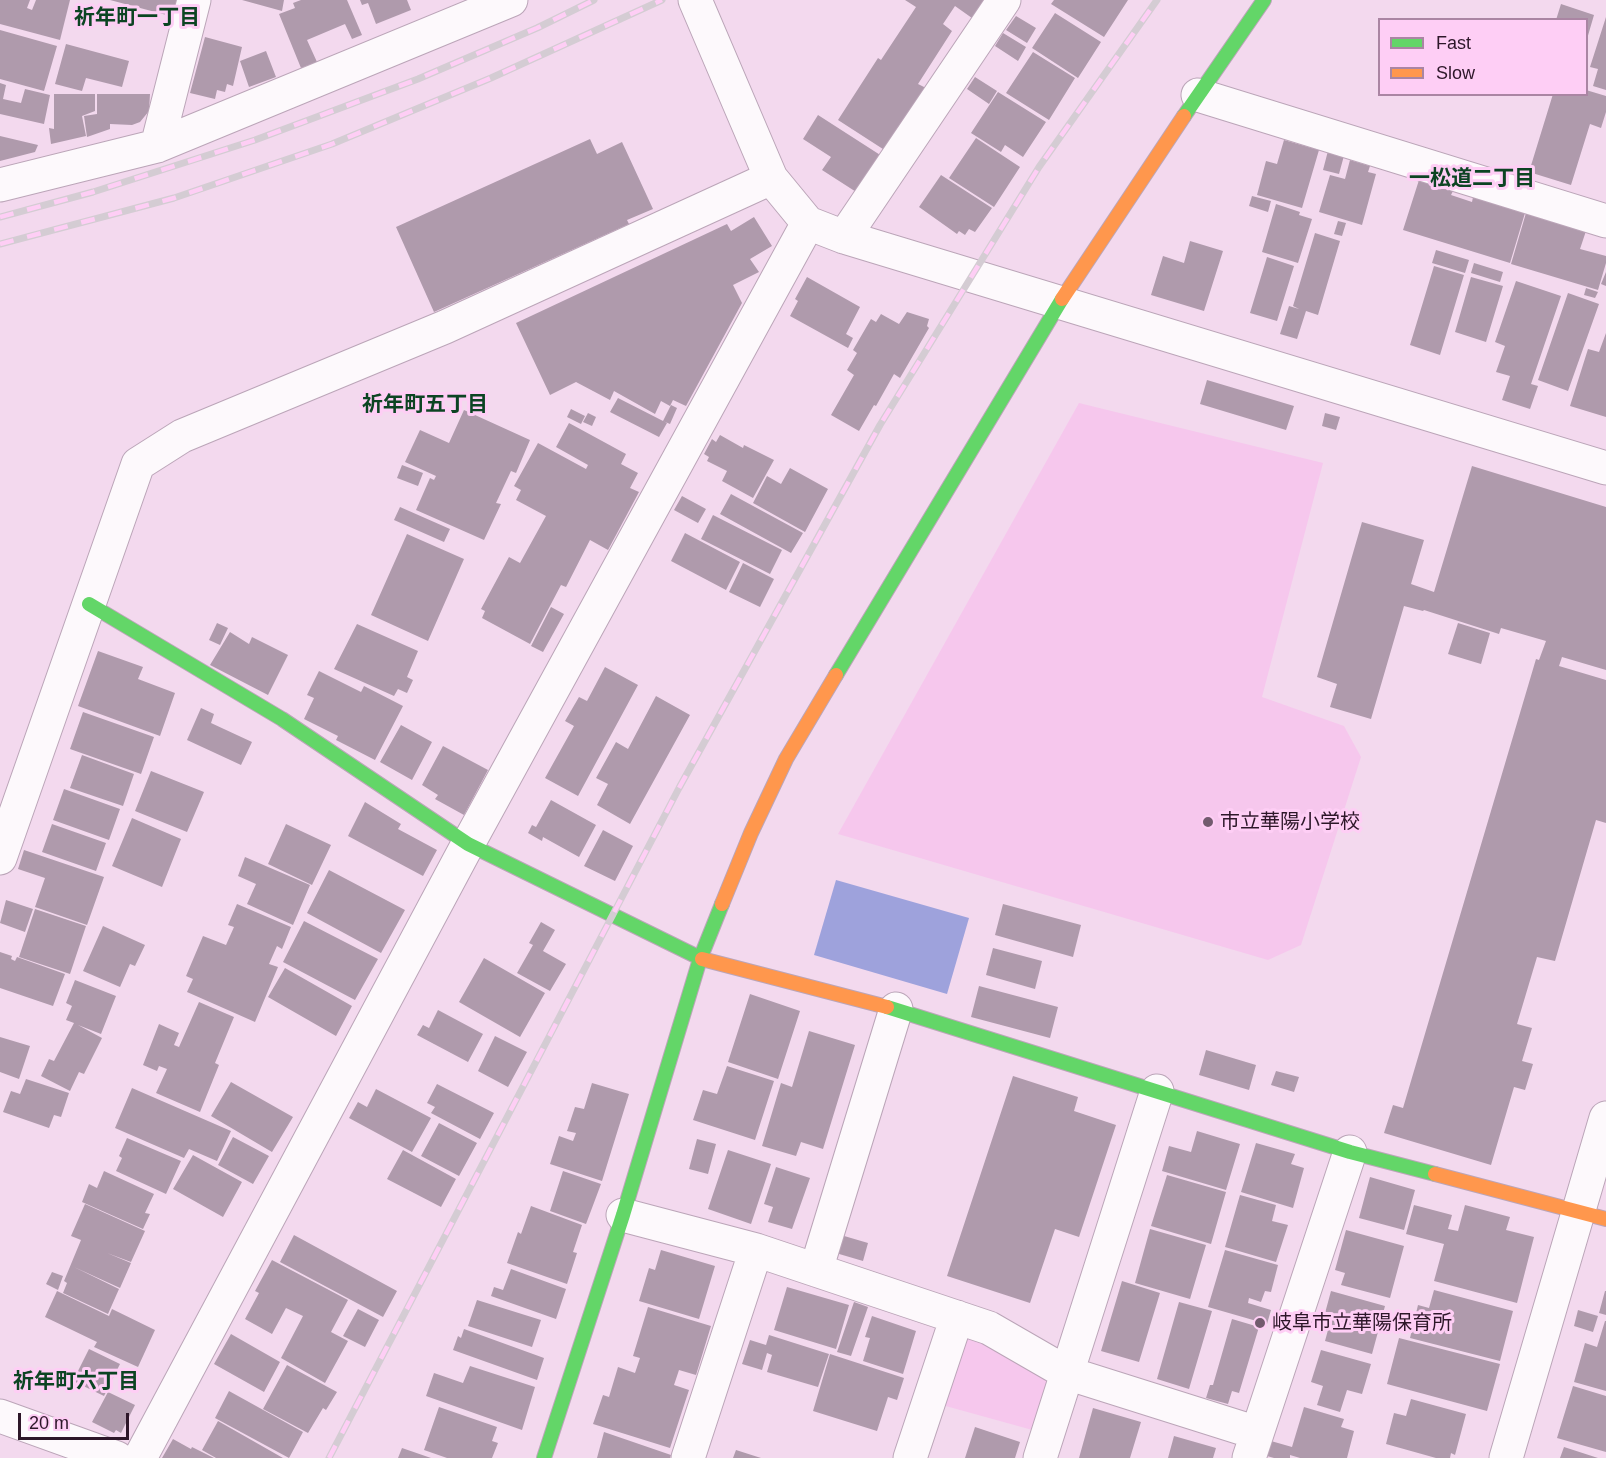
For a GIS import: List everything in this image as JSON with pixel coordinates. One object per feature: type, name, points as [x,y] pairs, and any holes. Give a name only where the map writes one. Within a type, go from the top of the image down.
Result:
[{"type":"street","points":[[158,146],[194,0]]},
{"type":"street","points":[[0,185],[158,146],[511,0]]},
{"type":"street","points":[[695,0],[771,178],[808,223],[844,237],[1606,468]]},
{"type":"street","points":[[844,237],[1004,0]]},
{"type":"street","points":[[544,1458],[623,1215],[700,958],[751,833],[786,759],[1061,301],[1264,0]]},
{"type":"street","points":[[1198,95],[1606,221]]},
{"type":"street","points":[[0,858],[138,464],[182,436],[445,327],[771,178]]},
{"type":"street","points":[[140,1458],[468,844],[808,223]]},
{"type":"street","points":[[89,604],[282,719],[468,844],[700,958],[896,1009],[1350,1152],[1592,1215]]},
{"type":"street","points":[[816,1270],[896,1009]]},
{"type":"street","points":[[1040,1458],[1157,1091]]},
{"type":"street","points":[[1506,1458],[1592,1215],[1606,1118]]},
{"type":"street","points":[[623,1215],[756,1250],[989,1328],[1067,1373],[1253,1446],[1350,1152]]},
{"type":"street","points":[[688,1458],[756,1250]]},
{"type":"street","points":[[910,1458],[957,1317]]},
{"type":"street","points":[[0,1416],[117,1458]]},
{"type":"shaded area","points":[[1079,403],[1323,463],[1262,697],[1344,726],[1361,757],[1301,945],[1268,960],[838,834]]},
{"type":"shaded area","points":[[965,1335],[986,1340],[1053,1381],[1036,1431],[942,1405]]},
{"type":"water","points":[[836,880],[969,918],[947,994],[814,955]]},
{"type":"building","points":[[0,0],[30,0],[27,8],[32,10],[36,0],[70,0],[60,40],[0,24]]},
{"type":"building","points":[[110,0],[179,0],[174,17]]},
{"type":"building","points":[[242,0],[284,0],[282,11]]},
{"type":"building","points":[[301,0],[347,0],[362,35],[352,39],[345,24],[307,40],[317,62],[301,68],[279,14],[295,8],[293,3]]},
{"type":"building","points":[[360,0],[407,0],[411,10],[376,24],[368,3],[362,5]]},
{"type":"building","points":[[905,0],[994,0],[979,23],[955,6],[943,24],[952,31],[918,84],[926,88],[886,151],[838,120],[878,58],[881,60],[916,7]]},
{"type":"building","points":[[1054,0],[1128,0],[1104,37],[1051,4]]},
{"type":"building","points":[[1561,4],[1594,15],[1588,36],[1588,18],[1557,18]]},
{"type":"building","points":[[1055,13],[1101,42],[1078,78],[1032,48]]},
{"type":"building","points":[[1016,16],[1036,28],[1027,43],[1006,30]]},
{"type":"building","points":[[1606,17],[1606,90],[1593,86],[1598,69],[1590,67]]},
{"type":"building","points":[[0,30],[57,46],[44,91],[0,79]]},
{"type":"building","points":[[1003,33],[1026,47],[1018,61],[995,46]]},
{"type":"building","points":[[205,37],[242,47],[233,86],[227,84],[225,92],[217,90],[215,99],[190,93]]},
{"type":"building","points":[[66,44],[129,61],[122,87],[86,78],[82,91],[55,84]]},
{"type":"building","points":[[266,51],[276,77],[249,87],[240,61]]},
{"type":"building","points":[[1033,52],[1075,78],[1049,120],[1006,93]]},
{"type":"building","points":[[975,77],[997,91],[989,104],[967,89]]},
{"type":"building","points":[[0,83],[6,85],[3,99],[21,103],[25,89],[50,95],[44,124],[0,114]]},
{"type":"building","points":[[1588,91],[1606,96],[1606,112],[1601,128],[1590,124],[1571,185],[1529,172],[1552,96],[1588,96]]},
{"type":"building","points":[[998,92],[1046,122],[1023,157],[1005,145],[1001,152],[971,133]]},
{"type":"building","points":[[54,94],[95,94],[95,111],[82,116],[86,136],[51,144],[49,128],[54,129]]},
{"type":"building","points":[[97,94],[150,94],[149,111],[140,122],[132,125],[110,124],[110,129],[87,137],[84,116],[97,114]]},
{"type":"building","points":[[818,115],[888,160],[864,197],[822,170],[831,157],[803,139]]},
{"type":"building","points":[[0,136],[38,145],[35,152],[0,161]]},
{"type":"building","points":[[976,138],[1020,167],[994,207],[949,178]]},
{"type":"building","points":[[590,139],[597,154],[622,142],[653,209],[627,220],[629,224],[434,312],[396,227]]},
{"type":"building","points":[[1284,140],[1319,150],[1302,208],[1257,195],[1266,161],[1277,164]]},
{"type":"building","points":[[1329,147],[1345,152],[1339,174],[1323,170]]},
{"type":"building","points":[[1350,160],[1370,166],[1368,172],[1376,174],[1362,225],[1319,212],[1330,175],[1345,179]]},
{"type":"building","points":[[941,175],[992,208],[975,232],[969,229],[965,235],[959,231],[957,234],[919,207]]},
{"type":"building","points":[[1419,180],[1453,191],[1451,195],[1472,202],[1473,197],[1525,213],[1510,263],[1403,230]]},
{"type":"building","points":[[1252,196],[1271,201],[1268,212],[1249,206]]},
{"type":"building","points":[[1276,204],[1300,212],[1299,215],[1312,219],[1298,263],[1262,252]]},
{"type":"building","points":[[1526,213],[1586,231],[1580,249],[1606,256],[1598,290],[1511,264]]},
{"type":"building","points":[[754,217],[772,246],[750,259],[759,272],[733,285],[742,303],[686,406],[673,400],[670,406],[661,401],[655,414],[614,391],[610,400],[576,382],[550,395],[516,323],[727,224],[731,231]]},
{"type":"building","points":[[1338,221],[1346,223],[1342,236],[1334,234]]},
{"type":"building","points":[[1315,233],[1340,241],[1318,315],[1306,311],[1297,339],[1280,334],[1289,306],[1299,309],[1293,306]]},
{"type":"building","points":[[1190,241],[1223,251],[1204,311],[1151,295],[1163,256],[1184,263]]},
{"type":"building","points":[[1436,250],[1469,260],[1465,273],[1432,263]]},
{"type":"building","points":[[1267,257],[1294,266],[1277,321],[1250,313]]},
{"type":"building","points":[[1474,263],[1503,272],[1500,282],[1471,273]]},
{"type":"building","points":[[1434,266],[1464,275],[1440,355],[1410,345]]},
{"type":"building","points":[[1606,272],[1606,286],[1601,284]]},
{"type":"building","points":[[807,277],[860,307],[846,334],[853,338],[848,348],[790,316],[798,301],[795,299]]},
{"type":"building","points":[[1471,277],[1503,286],[1486,342],[1455,332]]},
{"type":"building","points":[[1516,281],[1561,296],[1531,384],[1538,386],[1530,409],[1502,400],[1510,376],[1496,372],[1505,346],[1495,342]]},
{"type":"building","points":[[1586,288],[1598,292],[1595,298],[1584,295]]},
{"type":"building","points":[[1568,293],[1599,304],[1568,391],[1538,380]]},
{"type":"building","points":[[907,312],[929,319],[927,326],[929,328],[900,378],[894,374],[859,431],[831,415],[854,375],[847,370],[857,353],[853,350],[871,319],[876,322],[881,314],[899,324]]},
{"type":"building","points":[[1606,333],[1606,417],[1570,406],[1588,349],[1599,352]]},
{"type":"building","points":[[1207,380],[1294,406],[1286,430],[1200,404]]},
{"type":"building","points":[[618,398],[667,423],[659,437],[610,412]]},
{"type":"building","points":[[671,405],[677,408],[670,424],[663,421]]},
{"type":"building","points":[[571,409],[585,416],[581,424],[567,417]]},
{"type":"building","points":[[464,410],[530,440],[516,473],[511,471],[496,503],[501,504],[484,540],[416,510],[430,478],[434,480],[436,476],[405,462],[420,430],[449,443]]},
{"type":"building","points":[[588,413],[596,417],[592,426],[583,422]]},
{"type":"building","points":[[1325,413],[1340,417],[1336,430],[1322,426]]},
{"type":"building","points":[[569,423],[626,454],[621,464],[638,473],[630,488],[639,492],[608,550],[590,540],[566,587],[561,585],[530,644],[482,618],[485,611],[481,609],[509,557],[520,563],[546,516],[516,500],[521,490],[514,486],[538,443],[586,469],[588,465],[556,447]]},
{"type":"building","points":[[720,435],[743,448],[744,445],[774,460],[753,498],[722,481],[727,471],[707,461],[709,457],[704,454],[712,439],[716,442]]},
{"type":"building","points":[[402,465],[423,473],[418,486],[397,478]]},
{"type":"building","points":[[1472,466],[1606,507],[1606,670],[1562,657],[1559,666],[1606,680],[1606,823],[1596,820],[1555,961],[1537,957],[1517,1024],[1532,1028],[1522,1061],[1533,1064],[1525,1090],[1514,1087],[1491,1165],[1384,1133],[1393,1105],[1403,1108],[1536,659],[1539,660],[1546,641],[1501,628],[1499,634],[1424,610],[1404,606],[1371,719],[1330,707],[1337,684],[1317,677],[1362,522],[1424,540],[1411,584],[1434,592]]},
{"type":"building","points":[[790,468],[828,489],[805,532],[753,503],[767,476],[781,484]]},
{"type":"building","points":[[731,494],[803,533],[791,553],[720,514]]},
{"type":"building","points":[[682,496],[706,509],[698,523],[674,510]]},
{"type":"building","points":[[400,507],[450,529],[444,542],[394,520]]},
{"type":"building","points":[[713,515],[782,550],[770,574],[701,539]]},
{"type":"building","points":[[685,533],[740,562],[726,590],[671,561]]},
{"type":"building","points":[[407,534],[464,559],[428,641],[371,615]]},
{"type":"building","points":[[743,563],[774,579],[760,607],[729,592]]},
{"type":"building","points":[[551,607],[564,614],[543,652],[531,646]]},
{"type":"building","points":[[217,623],[228,628],[220,645],[209,640]]},
{"type":"building","points":[[1458,623],[1490,633],[1481,664],[1448,654]]},
{"type":"building","points":[[357,624],[418,651],[407,677],[413,680],[407,693],[398,689],[394,696],[334,669]]},
{"type":"building","points":[[230,632],[249,644],[252,637],[288,655],[268,695],[210,665]]},
{"type":"building","points":[[98,651],[143,667],[138,679],[175,693],[160,736],[78,706]]},
{"type":"building","points":[[605,667],[638,685],[578,796],[545,778],[574,726],[565,721],[579,697],[587,701]]},
{"type":"building","points":[[319,671],[361,692],[364,686],[403,706],[375,760],[336,740],[338,736],[304,719],[314,698],[307,695]]},
{"type":"building","points":[[656,696],[690,715],[630,824],[597,805],[608,784],[596,778],[616,742],[628,749]]},
{"type":"building","points":[[201,708],[214,714],[211,723],[252,742],[241,765],[187,740]]},
{"type":"building","points":[[83,712],[154,737],[141,774],[70,749]]},
{"type":"building","points":[[401,725],[432,742],[412,780],[380,762]]},
{"type":"building","points":[[443,746],[488,770],[464,815],[435,799],[438,795],[422,785]]},
{"type":"building","points":[[82,755],[134,774],[123,806],[70,788]]},
{"type":"building","points":[[151,771],[204,792],[187,832],[135,811]]},
{"type":"building","points":[[64,789],[120,809],[109,840],[53,820]]},
{"type":"building","points":[[551,800],[596,825],[579,857],[543,837],[542,841],[528,833],[532,825],[536,827]]},
{"type":"building","points":[[365,802],[401,824],[398,829],[437,850],[423,876],[348,836]]},
{"type":"building","points":[[132,818],[181,839],[162,887],[112,866]]},
{"type":"building","points":[[52,824],[106,843],[96,871],[42,852]]},
{"type":"building","points":[[286,824],[331,845],[312,885],[268,864]]},
{"type":"building","points":[[603,830],[633,846],[615,881],[584,866]]},
{"type":"building","points":[[24,850],[104,877],[87,925],[35,907],[45,878],[18,869]]},
{"type":"building","points":[[245,857],[310,885],[293,925],[247,904],[256,884],[238,876]]},
{"type":"building","points":[[329,870],[405,910],[381,953],[307,913]]},
{"type":"building","points":[[6,900],[33,909],[25,932],[0,923]]},
{"type":"building","points":[[237,904],[291,927],[282,949],[277,946],[269,964],[278,967],[255,1022],[187,992],[193,979],[186,976],[203,936],[226,945],[234,927],[228,925]]},
{"type":"building","points":[[1003,904],[1081,925],[1073,957],[995,935]]},
{"type":"building","points":[[35,909],[86,926],[70,974],[19,957]]},
{"type":"building","points":[[304,921],[378,959],[355,1000],[283,962]]},
{"type":"building","points":[[541,922],[555,930],[543,951],[566,964],[550,991],[517,973],[533,945],[529,943]]},
{"type":"building","points":[[103,926],[145,945],[135,966],[130,964],[120,987],[83,971]]},
{"type":"building","points":[[993,948],[1042,961],[1035,989],[986,975]]},
{"type":"building","points":[[0,952],[12,956],[11,959],[15,961],[17,957],[65,974],[53,1006],[0,988]]},
{"type":"building","points":[[484,958],[545,993],[520,1037],[459,1002]]},
{"type":"building","points":[[285,968],[352,1006],[336,1036],[268,997]]},
{"type":"building","points":[[75,980],[116,996],[101,1034],[78,1025],[102,1038],[84,1074],[79,1072],[70,1091],[41,1076],[49,1059],[54,1061],[74,1023],[66,1020],[72,1006],[66,1003]]},
{"type":"building","points":[[979,986],[1058,1007],[1050,1038],[971,1017]]},
{"type":"building","points":[[750,994],[800,1011],[778,1079],[728,1062]]},
{"type":"building","points":[[199,1002],[234,1017],[215,1063],[219,1065],[200,1112],[156,1093],[167,1069],[159,1066],[157,1071],[143,1065],[159,1024],[179,1033],[174,1045],[179,1047]]},
{"type":"building","points":[[438,1010],[483,1034],[468,1062],[417,1035],[423,1025],[429,1028]]},
{"type":"building","points":[[809,1031],[855,1045],[823,1149],[801,1142],[796,1156],[762,1146],[781,1083],[792,1087]]},
{"type":"building","points":[[495,1036],[527,1052],[508,1087],[478,1071]]},
{"type":"building","points":[[0,1037],[30,1046],[19,1079],[0,1072]]},
{"type":"building","points":[[1206,1050],[1256,1065],[1249,1090],[1199,1075]]},
{"type":"building","points":[[727,1066],[774,1081],[755,1140],[693,1120],[703,1090],[717,1094]]},
{"type":"building","points":[[1276,1071],[1299,1077],[1294,1092],[1271,1085]]},
{"type":"building","points":[[1013,1076],[1078,1097],[1074,1111],[1116,1125],[1079,1237],[1055,1229],[1030,1303],[947,1276]]},
{"type":"building","points":[[26,1079],[69,1093],[61,1117],[54,1115],[49,1128],[3,1112],[11,1091],[20,1094]]},
{"type":"building","points":[[231,1082],[293,1117],[272,1152],[211,1116]]},
{"type":"building","points":[[592,1083],[629,1094],[602,1181],[550,1164],[559,1136],[573,1141],[576,1133],[567,1131],[575,1107],[584,1109]]},
{"type":"building","points":[[437,1084],[494,1113],[480,1139],[431,1113],[435,1107],[427,1103]]},
{"type":"building","points":[[132,1088],[231,1131],[217,1161],[189,1149],[184,1158],[115,1128]]},
{"type":"building","points":[[376,1089],[431,1118],[412,1152],[349,1118],[358,1102],[367,1107]]},
{"type":"building","points":[[439,1123],[477,1143],[459,1176],[421,1156]]},
{"type":"building","points":[[1197,1131],[1240,1144],[1226,1190],[1162,1171],[1169,1146],[1191,1152]]},
{"type":"building","points":[[233,1137],[269,1156],[253,1184],[218,1165]]},
{"type":"building","points":[[127,1138],[181,1161],[166,1194],[116,1171],[122,1158],[119,1156]]},
{"type":"building","points":[[697,1139],[716,1144],[708,1174],[689,1169]]},
{"type":"building","points":[[1256,1143],[1295,1154],[1291,1164],[1304,1168],[1293,1208],[1241,1192]]},
{"type":"building","points":[[403,1150],[456,1179],[441,1207],[387,1179]]},
{"type":"building","points":[[728,1150],[771,1164],[751,1224],[708,1209]]},
{"type":"building","points":[[193,1155],[242,1182],[223,1217],[173,1189]]},
{"type":"building","points":[[776,1167],[810,1178],[792,1229],[768,1222],[773,1207],[764,1204]]},
{"type":"building","points":[[104,1171],[154,1194],[145,1213],[150,1214],[143,1229],[82,1202],[89,1184],[97,1188]]},
{"type":"building","points":[[563,1171],[601,1184],[586,1224],[550,1211]]},
{"type":"building","points":[[1167,1175],[1226,1192],[1211,1244],[1151,1226]]},
{"type":"building","points":[[1370,1177],[1415,1190],[1404,1230],[1359,1218]]},
{"type":"building","points":[[1240,1195],[1276,1205],[1272,1221],[1288,1225],[1276,1262],[1225,1247]]},
{"type":"building","points":[[85,1204],[145,1231],[131,1262],[107,1253],[131,1263],[120,1288],[74,1267],[119,1289],[108,1314],[63,1293],[67,1283],[64,1281],[81,1240],[71,1236]]},
{"type":"building","points":[[1414,1205],[1452,1215],[1448,1229],[1458,1231],[1465,1205],[1510,1217],[1506,1230],[1534,1237],[1517,1303],[1434,1281],[1444,1244],[1406,1234]]},
{"type":"building","points":[[531,1206],[582,1225],[573,1252],[577,1253],[567,1284],[507,1263],[518,1232],[521,1234]]},
{"type":"building","points":[[1150,1229],[1206,1245],[1190,1299],[1135,1283]]},
{"type":"building","points":[[1346,1230],[1404,1246],[1390,1298],[1341,1285],[1345,1273],[1335,1270]]},
{"type":"building","points":[[834,1233],[868,1243],[863,1261],[829,1251]]},
{"type":"building","points":[[294,1235],[397,1291],[383,1317],[280,1262]]},
{"type":"building","points":[[661,1250],[715,1266],[699,1319],[639,1301],[649,1268],[655,1270]]},
{"type":"building","points":[[1225,1250],[1278,1265],[1271,1292],[1265,1291],[1261,1302],[1249,1298],[1248,1303],[1271,1310],[1267,1324],[1208,1307]]},
{"type":"building","points":[[272,1260],[348,1300],[331,1332],[348,1341],[325,1383],[281,1358],[303,1316],[286,1308],[272,1334],[245,1319],[259,1293],[255,1291]]},
{"type":"building","points":[[511,1269],[566,1289],[556,1319],[491,1296],[494,1287],[503,1290]]},
{"type":"building","points":[[52,1272],[63,1276],[58,1290],[46,1284]]},
{"type":"building","points":[[1122,1281],[1160,1293],[1139,1362],[1101,1351]]},
{"type":"building","points":[[787,1287],[849,1305],[836,1349],[774,1330]]},
{"type":"building","points":[[1434,1290],[1513,1311],[1500,1361],[1410,1338],[1418,1305],[1429,1308]]},
{"type":"building","points":[[57,1291],[109,1316],[112,1309],[155,1330],[138,1367],[94,1347],[97,1342],[45,1317]]},
{"type":"building","points":[[1331,1291],[1385,1306],[1372,1354],[1325,1341],[1328,1330],[1321,1328]]},
{"type":"building","points":[[1606,1291],[1606,1315],[1599,1313]]},
{"type":"building","points":[[477,1300],[541,1320],[532,1347],[468,1326]]},
{"type":"building","points":[[854,1302],[868,1307],[851,1356],[837,1352]]},
{"type":"building","points":[[1179,1302],[1212,1311],[1189,1389],[1157,1379]]},
{"type":"building","points":[[648,1307],[711,1326],[696,1375],[679,1370],[674,1385],[689,1390],[670,1448],[593,1424],[603,1395],[609,1397],[618,1367],[635,1373],[640,1358],[633,1356]]},
{"type":"building","points":[[358,1309],[379,1320],[365,1347],[343,1336]]},
{"type":"building","points":[[1578,1310],[1598,1316],[1593,1332],[1574,1326]]},
{"type":"building","points":[[872,1316],[916,1331],[903,1374],[863,1361],[870,1338],[865,1337]]},
{"type":"building","points":[[1232,1319],[1259,1327],[1239,1393],[1232,1391],[1228,1404],[1206,1398],[1210,1385],[1213,1385]]},
{"type":"building","points":[[1605,1321],[1606,1391],[1574,1382],[1585,1343],[1597,1347]]},
{"type":"building","points":[[464,1329],[544,1358],[537,1380],[453,1350],[458,1336],[461,1338]]},
{"type":"building","points":[[231,1334],[280,1362],[264,1392],[214,1364]]},
{"type":"building","points":[[769,1335],[829,1354],[818,1387],[767,1372],[772,1355],[767,1353],[762,1370],[742,1364],[750,1340],[766,1345]]},
{"type":"building","points":[[1399,1338],[1500,1364],[1487,1411],[1387,1384]]},
{"type":"building","points":[[89,1349],[120,1364],[104,1396],[73,1381]]},
{"type":"building","points":[[1321,1350],[1371,1364],[1362,1394],[1347,1390],[1340,1412],[1317,1405],[1323,1386],[1311,1382]]},
{"type":"building","points":[[830,1354],[904,1378],[897,1400],[888,1397],[877,1431],[813,1411]]},
{"type":"building","points":[[287,1365],[337,1392],[326,1410],[323,1408],[308,1433],[263,1409]]},
{"type":"building","points":[[470,1366],[535,1387],[522,1430],[426,1396],[434,1373],[463,1383]]},
{"type":"building","points":[[1573,1386],[1606,1396],[1606,1452],[1557,1438]]},
{"type":"building","points":[[229,1391],[303,1432],[289,1458],[215,1418]]},
{"type":"building","points":[[108,1392],[135,1405],[121,1433],[116,1430],[114,1433],[92,1422]]},
{"type":"building","points":[[1411,1399],[1466,1414],[1455,1455],[1451,1453],[1450,1458],[1436,1458],[1386,1444],[1394,1413],[1406,1416]]},
{"type":"building","points":[[439,1407],[497,1427],[492,1441],[498,1443],[492,1458],[447,1458],[424,1450]]},
{"type":"building","points":[[1304,1407],[1344,1419],[1341,1427],[1354,1431],[1347,1458],[1300,1458],[1290,1455],[1290,1458],[1274,1458],[1267,1456],[1271,1441],[1292,1447]]},
{"type":"building","points":[[1093,1408],[1141,1422],[1130,1458],[1079,1458]]},
{"type":"building","points":[[218,1421],[283,1458],[216,1458],[202,1450]]},
{"type":"building","points":[[975,1427],[1020,1442],[1015,1458],[965,1458]]},
{"type":"building","points":[[604,1432],[671,1455],[670,1458],[597,1458]]},
{"type":"building","points":[[1174,1436],[1216,1448],[1213,1458],[1168,1458]]},
{"type":"building","points":[[173,1439],[191,1449],[192,1447],[214,1458],[162,1458]]},
{"type":"building","points":[[1564,1447],[1598,1458],[1560,1458]]},
{"type":"building","points":[[402,1448],[431,1458],[398,1458]]},
{"type":"building","points":[[736,1450],[761,1458],[733,1458]]},
{"type":"railway","points":[[0,217],[93,192],[255,140],[418,79],[537,28],[594,0]]},
{"type":"railway","points":[[0,244],[174,198],[332,144],[491,78],[662,0]]},
{"type":"railway","points":[[329,1458],[679,788],[880,425],[1039,167],[1157,0]]},
{"type":"traffic: fast","points":[[1184,116],[1264,0]]},
{"type":"traffic: fast","points":[[836,675],[1062,299]]},
{"type":"traffic: fast","points":[[89,604],[282,719],[468,844],[702,959]]},
{"type":"traffic: fast","points":[[544,1458],[623,1215],[700,959],[722,904]]},
{"type":"traffic: fast","points":[[887,1007],[1350,1152],[1435,1174]]},
{"type":"traffic: slow","points":[[1062,299],[1184,116]]},
{"type":"traffic: slow","points":[[722,904],[751,833],[786,759],[836,675]]},
{"type":"traffic: slow","points":[[702,959],[887,1007]]},
{"type":"traffic: slow","points":[[1435,1174],[1606,1219]]},
{"type":"place","name":"市立華陽小学校","points":[[1208,822]]},
{"type":"place","name":"岐阜市立華陽保育所","points":[[1260,1323]]},
{"type":"district","name":"祈年町一丁目","points":[[137,18]]},
{"type":"district","name":"一松道二丁目","points":[[1472,179]]},
{"type":"district","name":"祈年町五丁目","points":[[425,405]]},
{"type":"district","name":"祈年町六丁目","points":[[76,1382]]}]
